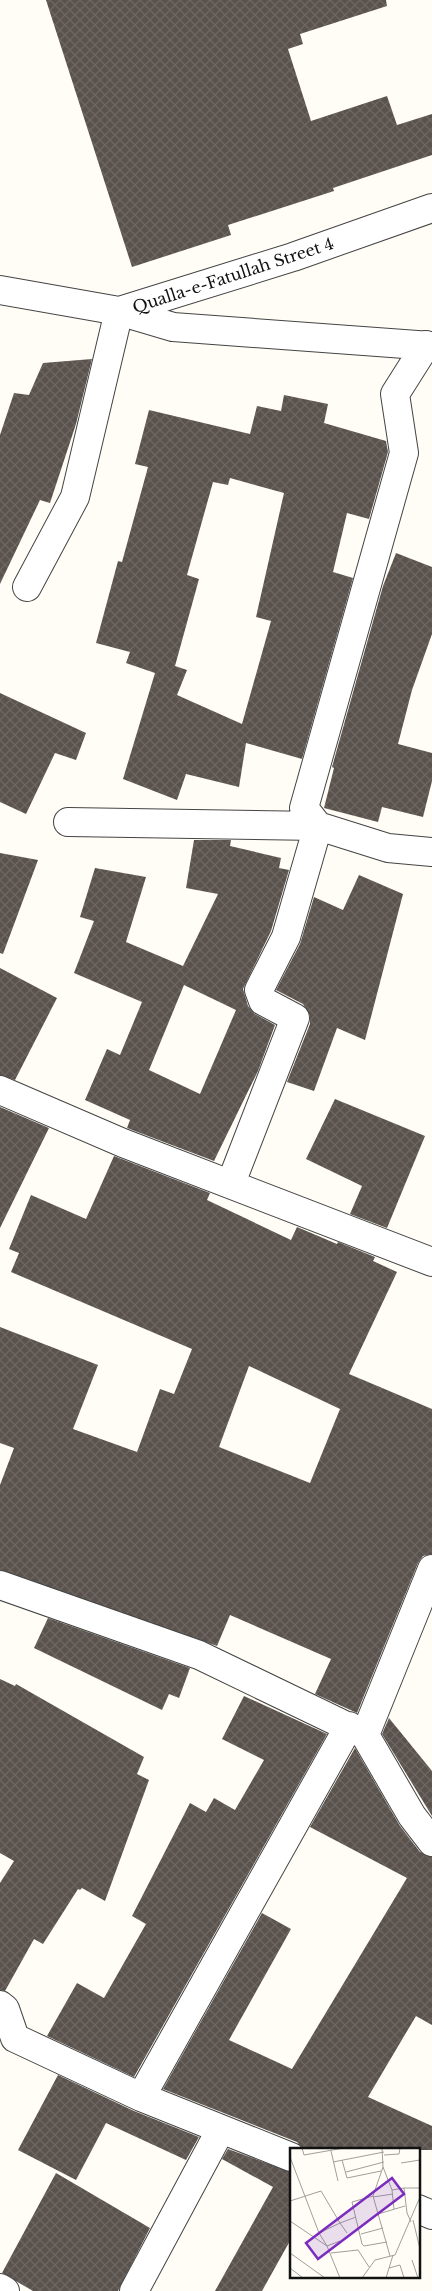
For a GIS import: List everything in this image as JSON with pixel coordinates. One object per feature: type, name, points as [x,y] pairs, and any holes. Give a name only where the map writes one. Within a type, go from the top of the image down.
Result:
[{"type":"street","name":"Qualla-e-Fatullah Street 4","points":[[0,290],[119,311],[293,257],[432,208]]},
{"type":"street","points":[[27,587],[75,497],[119,311],[173,327],[429,346]]},
{"type":"street","points":[[318,826],[304,808],[404,453],[395,394],[429,346]]},
{"type":"street","points":[[68,822],[318,826],[388,848],[432,852]]},
{"type":"street","points":[[231,1183],[295,1018],[263,1001],[259,990],[286,937],[318,826]]},
{"type":"street","points":[[0,1090],[123,1143],[432,1262]]},
{"type":"street","points":[[140,2097],[357,1730],[432,1569]]},
{"type":"street","points":[[2,1592],[199,1655],[357,1730],[412,1816],[432,1842]]},
{"type":"street","points":[[0,2005],[6,2009],[15,2038],[140,2097],[290,2157]]},
{"type":"street","points":[[134,2291],[220,2129]]},
{"type":"street","points":[[420,2210],[432,2215]]},
{"type":"street","points":[[0,2288],[5,2291]]},
{"type":"building","points":[[46,0],[386,0],[387,6],[300,34],[303,44],[288,49],[311,121],[387,96],[397,125],[432,114],[432,155],[333,188],[334,191],[228,225],[231,235],[132,267]]},
{"type":"building","points":[[92,359],[76,424],[50,503],[40,500],[0,584],[0,435],[14,393],[29,395],[43,363]]},
{"type":"building","points":[[284,395],[328,404],[324,423],[386,441],[388,452],[369,519],[347,513],[333,572],[353,578],[302,759],[246,743],[239,787],[186,774],[177,800],[123,779],[155,673],[126,663],[130,652],[96,643],[118,561],[122,562],[148,467],[135,464],[149,410],[250,434],[257,406],[281,411]],"holes":[[[230,478],[284,493],[256,617],[271,621],[242,724],[177,695],[187,670],[175,666],[199,579],[187,575],[213,482],[228,485]]]},
{"type":"building","points":[[396,553],[432,567],[432,634],[412,690],[398,744],[432,753],[432,781],[423,817],[382,807],[378,822],[324,808],[334,768],[332,767],[383,586]]},
{"type":"building","points":[[0,693],[86,733],[76,760],[55,753],[26,814],[0,802]]},
{"type":"building","points":[[194,840],[231,840],[230,846],[281,858],[279,868],[289,870],[271,931],[243,989],[248,1006],[255,1014],[275,1025],[258,1071],[214,1161],[127,1128],[130,1120],[85,1100],[107,1049],[120,1055],[142,1002],[74,973],[94,921],[80,917],[95,868],[146,877],[126,942],[183,966],[218,894],[186,888]],"holes":[[[184,985],[236,1010],[200,1094],[149,1070]]]},
{"type":"building","points":[[0,853],[38,860],[3,954],[0,953]]},
{"type":"building","points":[[359,875],[403,894],[365,1040],[337,1028],[314,1091],[287,1082],[310,1024],[310,1016],[303,1004],[276,990],[300,944],[314,897],[343,910]]},
{"type":"building","points":[[0,968],[57,998],[15,1080],[0,1075]]},
{"type":"building","points":[[335,1099],[425,1136],[387,1228],[350,1214],[362,1186],[306,1159]]},
{"type":"building","points":[[0,1107],[49,1128],[0,1228]]},
{"type":"building","points":[[114,1156],[210,1193],[207,1200],[291,1240],[297,1227],[337,1244],[338,1242],[375,1257],[373,1261],[397,1272],[349,1374],[432,1409],[432,1554],[423,1556],[418,1563],[357,1713],[315,1694],[331,1659],[230,1615],[217,1646],[0,1570],[0,1485],[14,1448],[0,1443],[0,1327],[98,1365],[73,1429],[137,1452],[160,1389],[174,1394],[192,1349],[11,1272],[19,1253],[9,1249],[31,1195],[86,1219]],"holes":[[[249,1366],[340,1409],[310,1483],[219,1447]]]},
{"type":"building","points":[[48,1618],[190,1668],[179,1698],[169,1694],[162,1710],[34,1648]]},
{"type":"building","points":[[0,1679],[15,1686],[16,1684],[144,1757],[137,1774],[149,1780],[105,1901],[82,1888],[78,1889],[43,1944],[34,1939],[5,1991],[0,1990],[0,1883],[14,1861],[0,1853]]},
{"type":"building","points":[[244,1696],[327,1734],[134,2077],[47,2036],[77,1983],[104,1998],[146,1924],[132,1916],[190,1803],[206,1812],[214,1798],[235,1810],[264,1760],[222,1739]]},
{"type":"building","points":[[389,1718],[432,1771],[432,1816],[382,1734]]},
{"type":"building","points":[[355,1748],[400,1826],[420,1852],[432,1857],[432,2025],[416,2016],[368,2097],[432,2126],[432,2150],[420,2150],[420,2148],[302,2148],[297,2142],[163,2089],[262,1913],[291,1929],[229,2040],[292,2069],[407,1878],[310,1827]]},
{"type":"building","points":[[58,2075],[134,2111],[199,2137],[186,2160],[106,2123],[76,2180],[18,2150]]},
{"type":"building","points":[[228,2149],[290,2172],[290,2241],[262,2291],[215,2291],[273,2187],[222,2159]]},
{"type":"building","points":[[56,2173],[150,2228],[118,2291],[33,2291],[2,2273]]}]
